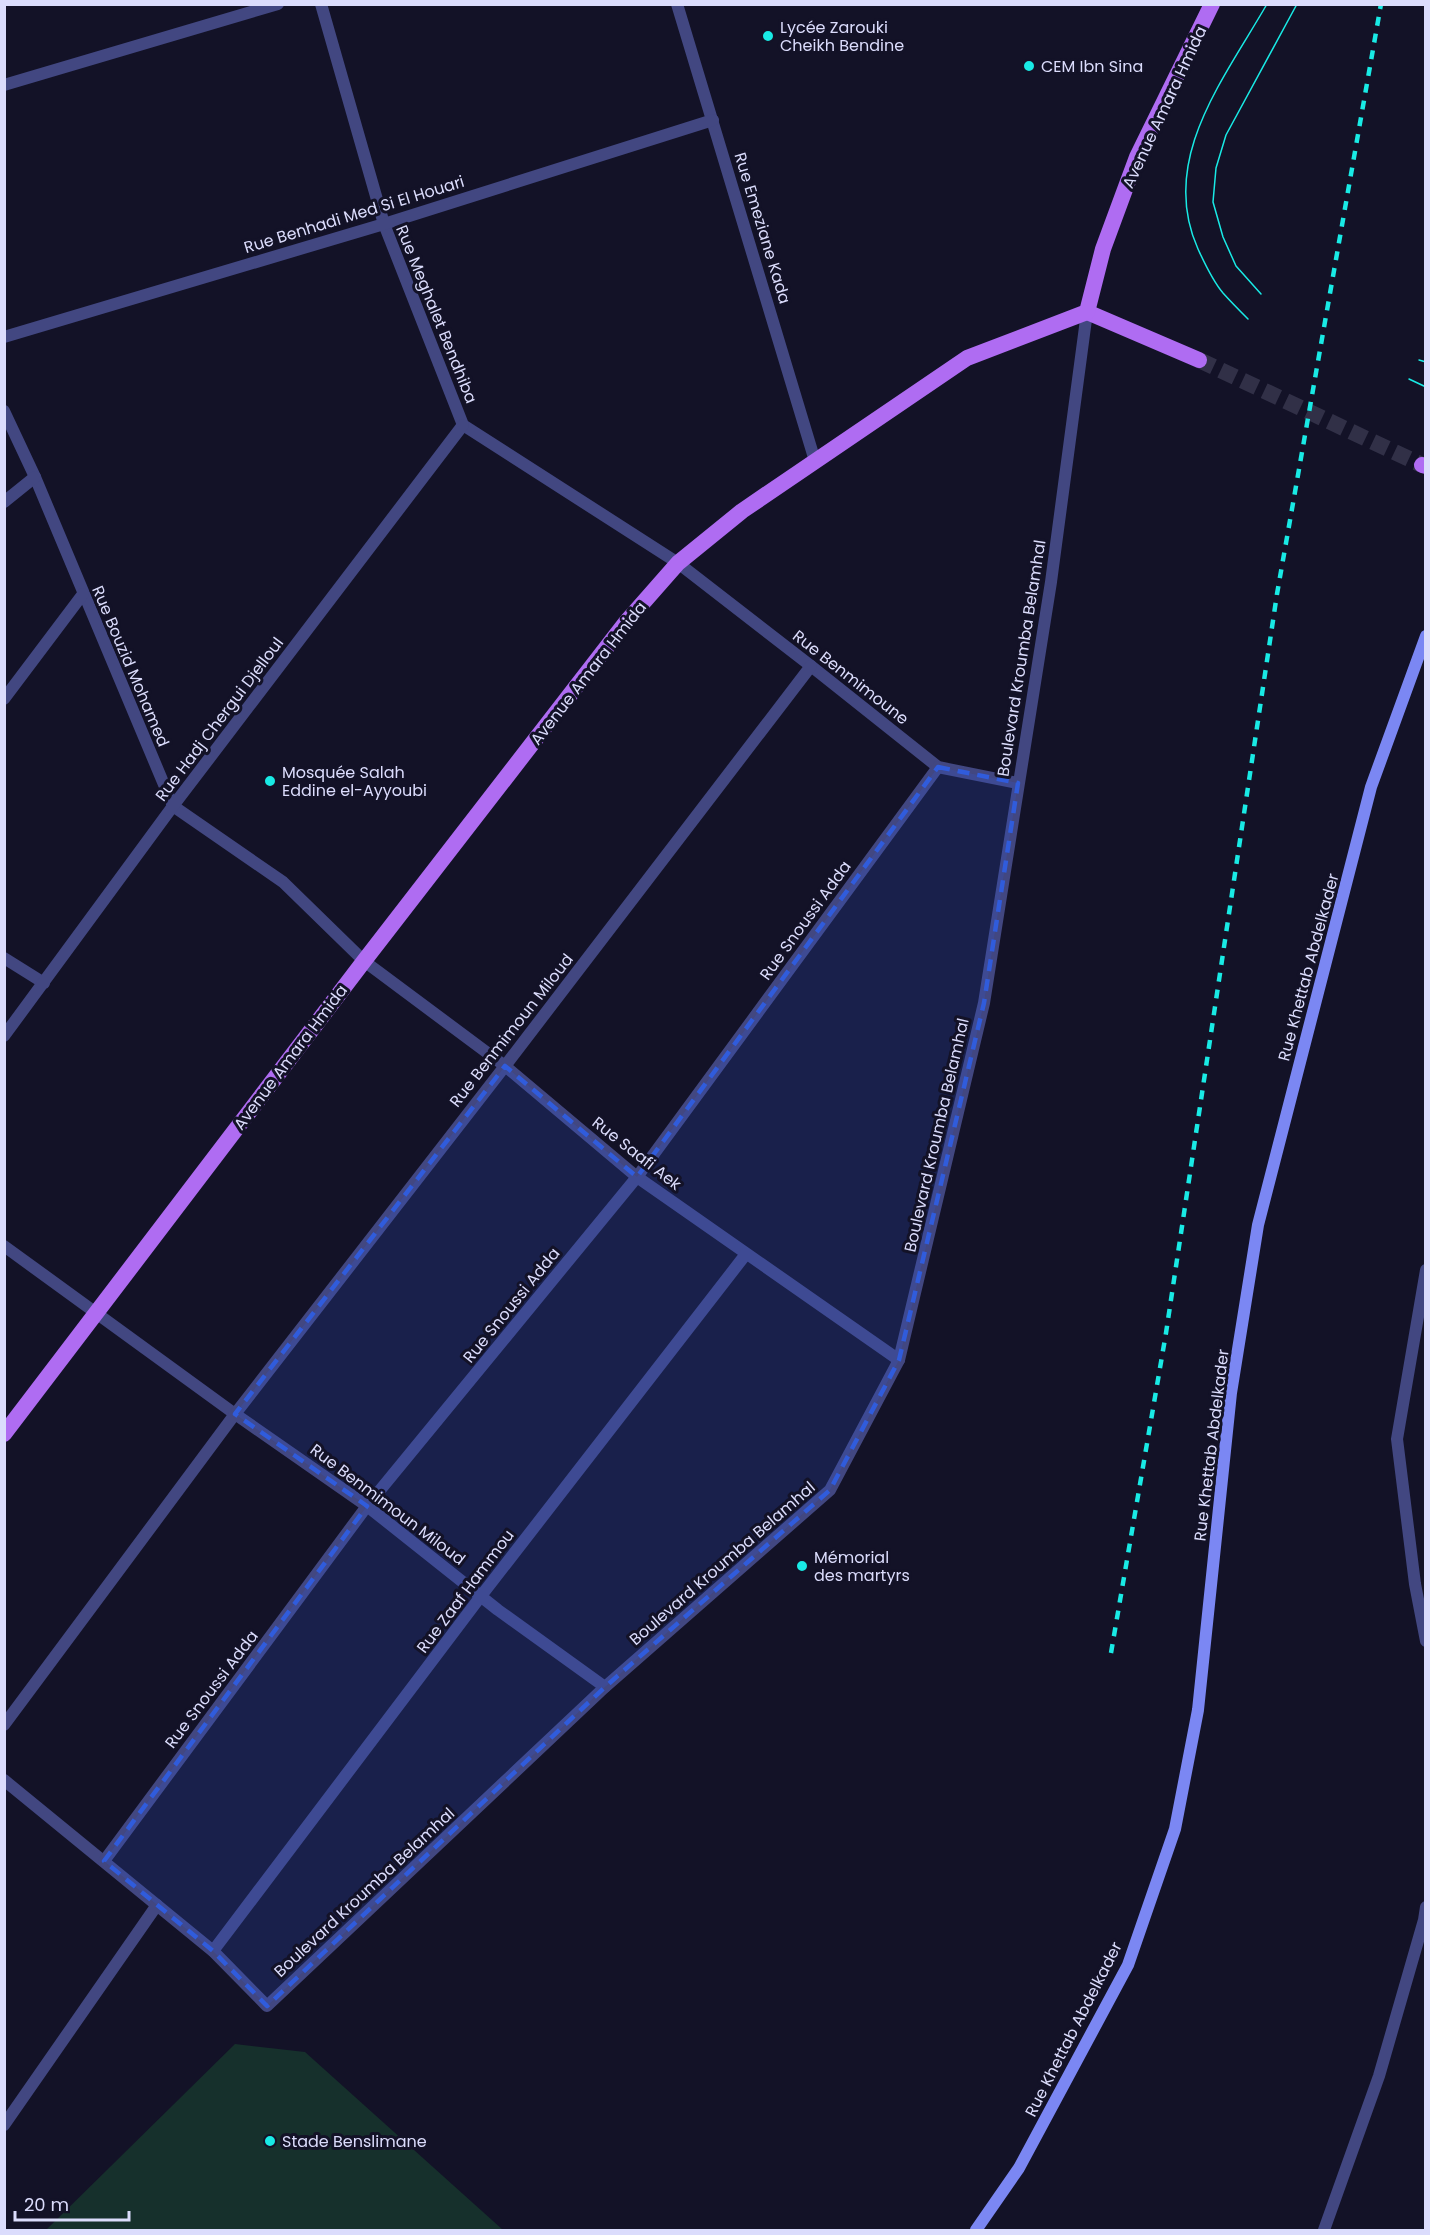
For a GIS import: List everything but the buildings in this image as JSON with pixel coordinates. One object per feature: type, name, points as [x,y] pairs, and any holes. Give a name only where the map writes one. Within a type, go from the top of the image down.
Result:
[{"type":"main road","name":"Avenue Amara Hmida","points":[[4,1434],[364,961],[627,621],[678,564],[742,511],[967,358],[1087,312],[1103,249],[1137,157],[1212,4]]},
{"type":"main road","points":[[1087,312],[1199,360]]},
{"type":"main road","name":"Rue Khettab Abdelkader","points":[[976,2230],[1019,2169],[1128,1965],[1174,1829],[1198,1710],[1232,1393],[1258,1225],[1371,787],[1425,636]]},
{"type":"street","points":[[4,85],[278,4]]},
{"type":"street","name":"Rue Meghalet Bendhiba","points":[[321,4],[384,224],[463,425],[678,564]]},
{"type":"street","name":"Rue Emeziane Kada","points":[[677,4],[815,461]]},
{"type":"street","name":"Rue Benhadi Med Si El Houari","points":[[4,337],[384,224],[713,120]]},
{"type":"street","name":"Boulevard Kroumba Belamhal","points":[[4,1780],[213,1951],[267,2006],[605,1688],[830,1490],[899,1360],[984,1003],[1051,582],[1087,312]]},
{"type":"street","name":"Rue Bouzid Mohamed","points":[[4,411],[35,477],[173,806]]},
{"type":"street","name":"Rue Hadj Chergui Djelloul","points":[[4,1036],[173,806],[463,425]]},
{"type":"street","points":[[4,502],[35,477]]},
{"type":"street","name":"Rue Benmimoune","points":[[678,564],[938,767],[1018,783]]},
{"type":"street","points":[[4,699],[83,594]]},
{"type":"street","name":"Rue Benmimoun Miloud","points":[[4,1725],[235,1414],[811,666]]},
{"type":"street","name":"Rue Snoussi Adda","points":[[104,1861],[367,1506],[637,1177],[938,767]]},
{"type":"street","points":[[173,806],[283,882],[364,961]]},
{"type":"street","points":[[4,958],[44,982]]},
{"type":"street","name":"Rue Saafi Aek","points":[[364,961],[505,1066],[637,1177],[899,1360]]},
{"type":"street","name":"Rue Benmimoun Miloud","points":[[4,1246],[235,1414],[367,1506],[605,1688]]},
{"type":"street","name":"Rue Zaaf Hammou","points":[[213,1951],[482,1596],[746,1254]]},
{"type":"street","points":[[1425,1269],[1397,1439],[1415,1584],[1425,1641]]},
{"type":"street","points":[[4,2125],[157,1905]]},
{"type":"street","points":[[1324,2230],[1379,2076],[1424,1920],[1425,1907]]},
{"type":"highlighted area","points":[[938,767],[1018,783],[984,1003],[899,1360],[830,1490],[605,1687],[267,2006],[213,1951],[104,1861],[367,1506],[235,1414],[505,1066],[637,1177]]},
{"type":"green space","name":"Stade Benslimane","points":[[235,2044],[305,2052],[503,2230],[46,2230]]},
{"type":"tunnel","points":[[1199,360],[1422,465]]},
{"type":"tram line","points":[[1248,319],[1219,288],[1198,249],[1188,216],[1186,184],[1191,152],[1201,121],[1232,61],[1267,4]]},
{"type":"tram line","points":[[1261,294],[1236,266],[1223,237],[1213,202],[1216,168],[1226,135],[1297,4]]},
{"type":"tram line","points":[[1419,360],[1426,362]]},
{"type":"tram line","points":[[1409,379],[1426,387]]},
{"type":"railway","points":[[1111,1653],[1166,1333],[1277,594],[1381,4]]},
{"type":"place","name":"Lycée Zarouki Cheikh Bendine","points":[[768,36]]},
{"type":"place","name":"CEM Ibn Sina","points":[[1029,66]]},
{"type":"place","name":"Mosquée Salah Eddine el-Ayyoubi","points":[[270,781]]},
{"type":"place","name":"Mémorial des martyrs","points":[[802,1566]]},
{"type":"place","name":"Stade Benslimane","points":[[270,2141]]}]
